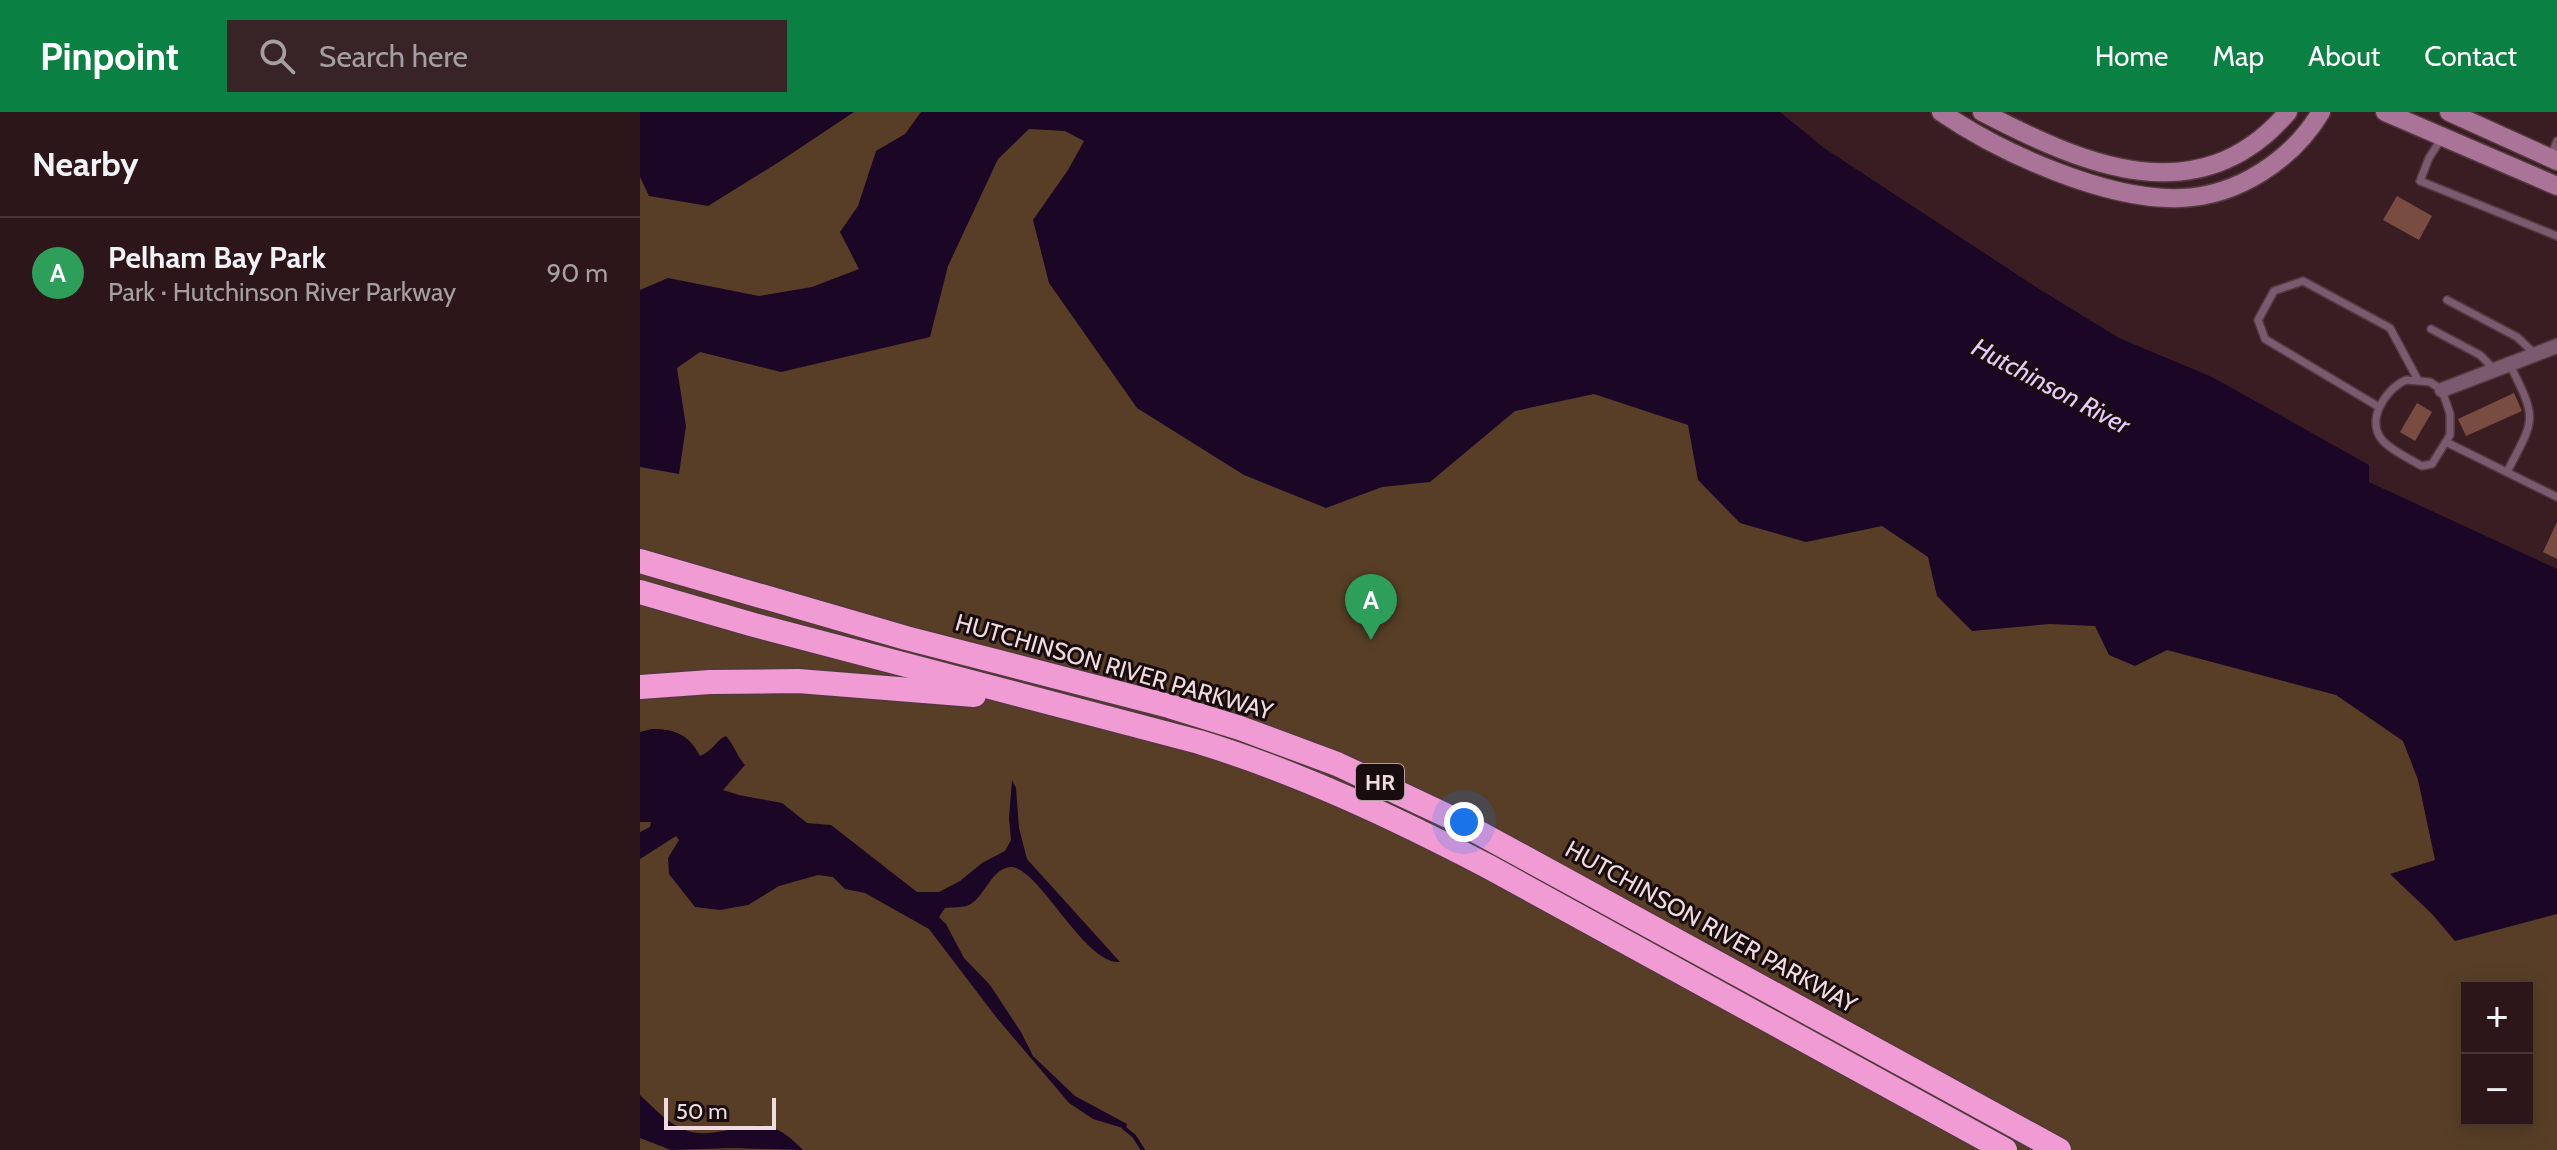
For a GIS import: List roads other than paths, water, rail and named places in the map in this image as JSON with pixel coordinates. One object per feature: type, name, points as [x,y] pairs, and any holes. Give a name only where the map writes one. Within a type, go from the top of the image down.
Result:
[{"type":"highway","name":"HUTCHINSON RIVER PARKWAY","points":[[640,561],[906,638],[1200,715],[1337,764],[1454,819],[2059,1150]]},
{"type":"highway","name":"HUTCHINSON RIVER PARKWAY","points":[[640,592],[1217,748],[1284,771],[1370,807],[1489,867],[2005,1150]]},
{"type":"highway","points":[[640,687],[798,681],[1032,698]]},
{"type":"main road","points":[[1941,112],[1996,143],[2073,177],[2136,194],[2172,198],[2210,195],[2263,172],[2286,155],[2321,112]]},
{"type":"main road","points":[[1982,112],[2076,155],[2127,170],[2156,174],[2195,170],[2228,160],[2262,138],[2288,112]]},
{"type":"main road","points":[[2385,112],[2557,186]]},
{"type":"main road","points":[[2449,112],[2555,153]]},
{"type":"street","points":[[2442,390],[2557,346]]},
{"type":"lane","points":[[2443,137],[2429,158],[2420,181],[2557,236]]},
{"type":"lane","points":[[2379,407],[2265,339],[2258,320],[2274,291],[2303,281],[2390,328],[2418,380]]},
{"type":"lane","points":[[2447,300],[2517,337],[2536,354]]},
{"type":"lane","points":[[2431,329],[2480,355],[2495,371]]},
{"type":"lane","points":[[2507,472],[2530,428],[2531,411],[2510,365]]},
{"type":"lane","points":[[2406,380],[2430,382],[2442,390],[2452,426],[2432,464],[2422,466],[2386,444],[2379,435],[2379,407],[2395,385],[2406,380]]},
{"type":"lane","points":[[2446,442],[2557,497]]},
{"type":"water","points":[[640,112],[854,112],[708,206],[649,196],[640,177]]},
{"type":"water","name":"Hutchinson River","points":[[921,112],[1780,112],[1824,148],[2119,338],[2212,377],[2369,465],[2369,482],[2557,569],[2557,914],[2455,941],[2390,874],[2435,860],[2418,780],[2403,741],[2336,695],[2167,650],[2135,666],[2109,655],[2095,626],[2050,624],[1972,631],[1937,596],[1928,557],[1882,526],[1806,542],[1740,523],[1698,480],[1688,425],[1594,394],[1515,411],[1430,482],[1382,487],[1326,508],[1244,475],[1137,408],[1049,283],[1033,220],[1084,141],[1065,131],[1029,129],[998,159],[948,266],[930,337],[781,372],[700,352],[677,368],[686,426],[679,474],[640,467],[640,290],[668,278],[759,296],[812,287],[859,269],[840,232],[858,206],[876,151],[905,134]]},
{"type":"water","points":[[652,729],[681,735],[700,756],[726,736],[745,765],[723,790],[782,803],[807,823],[831,825],[917,892],[939,892],[1005,851],[1011,840],[1012,780],[1016,788],[1019,828],[1027,859],[1120,962],[1106,959],[1092,948],[1034,881],[1010,867],[998,873],[975,901],[966,906],[945,908],[939,917],[964,958],[990,985],[1033,1056],[1075,1096],[1127,1124],[1126,1129],[1093,1119],[1069,1103],[996,1017],[929,929],[865,893],[845,889],[833,877],[818,875],[779,886],[748,905],[720,910],[695,907],[669,874],[668,858],[679,840],[676,836],[640,859],[640,832],[650,827],[651,822],[640,822],[640,732]]},
{"type":"water","points":[[640,1095],[666,1119],[685,1130],[708,1133],[767,1126],[785,1134],[803,1150],[671,1150],[640,1138]]},
{"type":"waterway","points":[[1124,1128],[1143,1150]]},
{"type":"place","name":"Pelham Bay Park","points":[[1371,640]]}]
